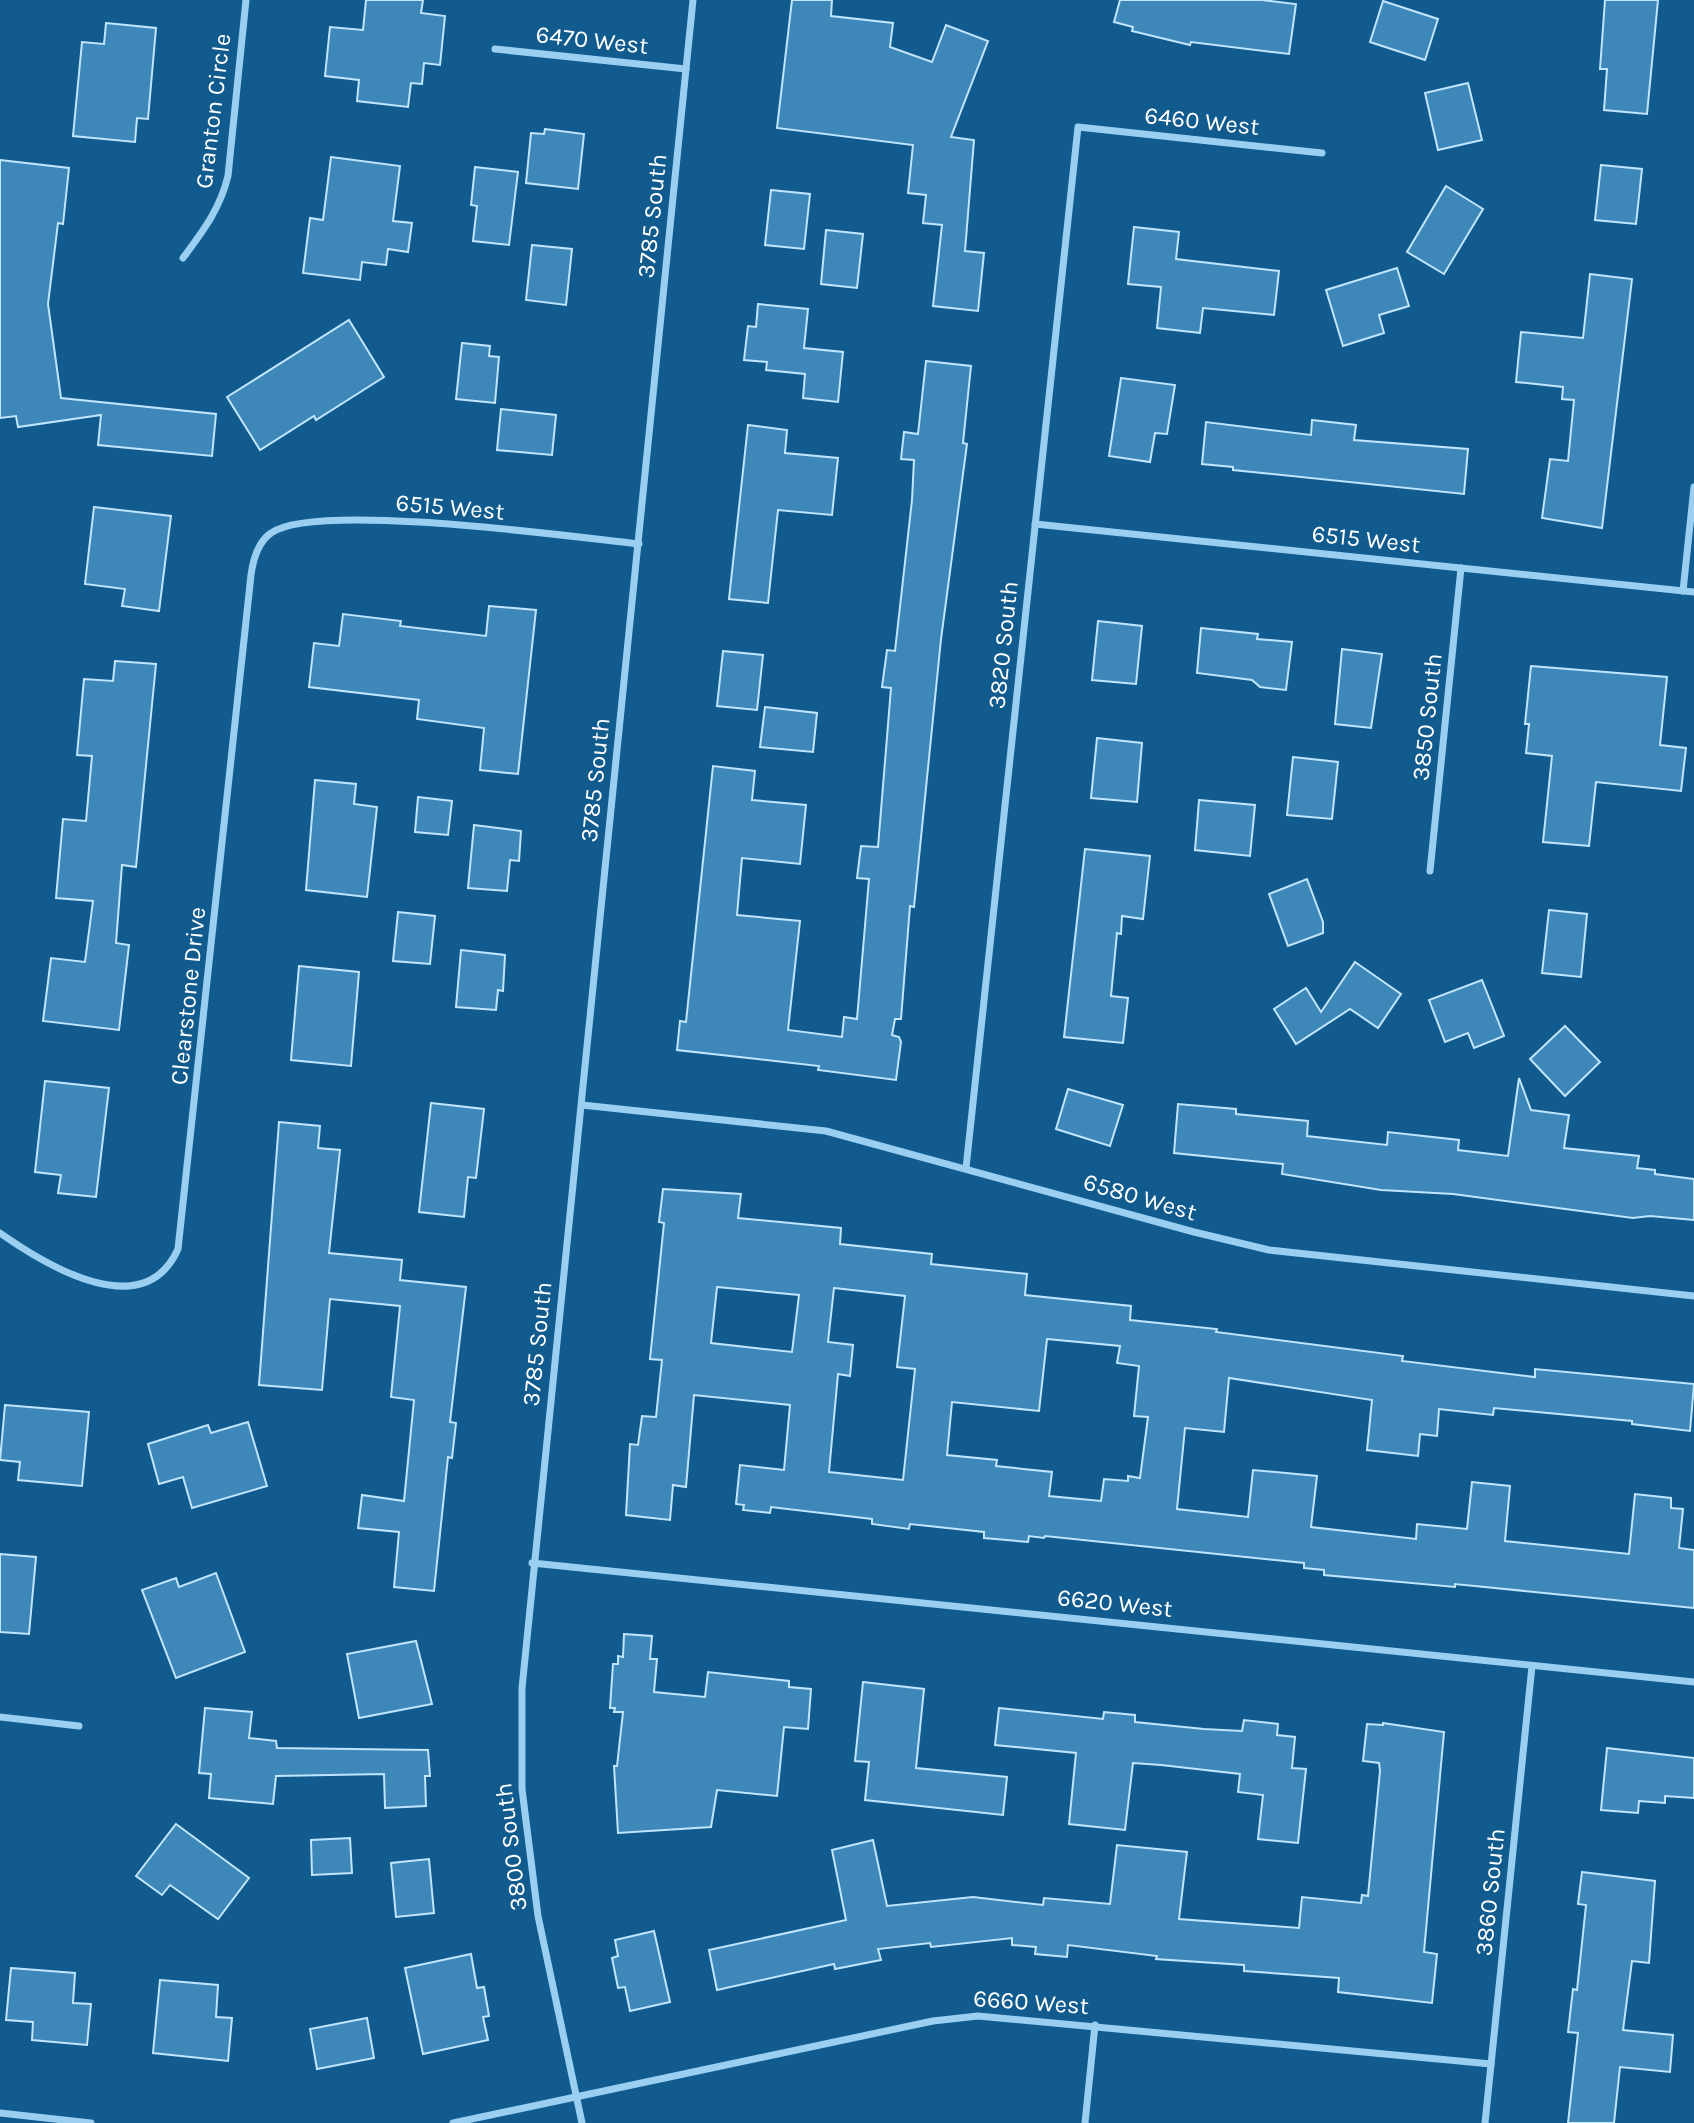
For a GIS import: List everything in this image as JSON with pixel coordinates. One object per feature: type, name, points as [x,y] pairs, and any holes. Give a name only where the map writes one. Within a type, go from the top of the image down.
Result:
[{"type":"street","name":"Granton Circle","points":[[183,258],[214,217],[223,198],[228,177],[246,0]]},
{"type":"street","name":"3785 South","points":[[532,1563],[582,1105],[693,0]]},
{"type":"street","name":"6470 West","points":[[495,49],[686,69]]},
{"type":"street","name":"6460 West","points":[[1078,127],[1322,153]]},
{"type":"street","name":"3820 South","points":[[966,1168],[1078,127]]},
{"type":"street","points":[[1683,591],[1694,487]]},
{"type":"street","name":"6515 West","points":[[263,541],[271,533],[292,524],[359,520],[433,523],[639,544]]},
{"type":"street","name":"6515 West","points":[[1035,524],[1694,592]]},
{"type":"street","name":"Clearstone Drive","points":[[0,1233],[52,1264],[86,1279],[117,1286],[150,1283],[172,1263],[178,1249],[251,575],[263,541]]},
{"type":"street","name":"3850 South","points":[[1430,871],[1461,568]]},
{"type":"street","name":"6580 West","points":[[582,1105],[826,1131],[1194,1233],[1269,1250],[1694,1296]]},
{"type":"street","name":"6620 West","points":[[532,1563],[1694,1682]]},
{"type":"street","name":"3800 South","points":[[532,1563],[522,1688],[522,1789],[538,1916],[583,2123]]},
{"type":"street","name":"3860 South","points":[[1485,2123],[1532,1666]]},
{"type":"street","points":[[0,1717],[79,1726]]},
{"type":"street","name":"6660 West","points":[[453,2123],[955,2017],[1002,2017],[1096,2025],[1491,2064]]},
{"type":"street","points":[[1085,2123],[1096,2025]]},
{"type":"street","points":[[0,2113],[91,2123]]},
{"type":"building","points":[[366,0],[423,0],[421,13],[445,16],[440,65],[424,63],[422,84],[411,83],[408,107],[357,101],[359,80],[325,76],[330,27],[363,30]]},
{"type":"building","points":[[792,0],[832,0],[831,16],[893,23],[890,47],[932,62],[946,25],[988,41],[951,137],[974,140],[965,251],[984,253],[978,311],[933,306],[942,225],[923,223],[926,195],[908,193],[913,145],[777,128]]},
{"type":"building","points":[[1120,0],[1262,0],[1296,4],[1289,54],[1191,42],[1190,45],[1132,31],[1133,27],[1114,22]]},
{"type":"building","points":[[1605,0],[1658,0],[1647,114],[1604,110],[1607,69],[1600,69]]},
{"type":"building","points":[[1383,1],[1438,19],[1425,60],[1370,42]]},
{"type":"building","points":[[106,23],[156,28],[148,119],[137,118],[135,142],[73,136],[82,42],[104,44]]},
{"type":"building","points":[[1468,83],[1482,140],[1438,150],[1425,93]]},
{"type":"building","points":[[545,129],[584,134],[578,189],[526,183],[531,133],[544,134]]},
{"type":"building","points":[[331,157],[400,166],[393,221],[412,223],[408,252],[388,249],[386,265],[362,262],[360,280],[303,273],[310,218],[323,220]]},
{"type":"building","points":[[0,160],[69,168],[63,224],[58,223],[48,304],[61,398],[216,414],[212,456],[98,445],[101,415],[18,427],[16,416],[0,418]]},
{"type":"building","points":[[1601,165],[1642,169],[1636,224],[1595,220]]},
{"type":"building","points":[[475,167],[518,172],[509,245],[473,241],[477,206],[471,205]]},
{"type":"building","points":[[1446,186],[1483,209],[1444,274],[1407,252]]},
{"type":"building","points":[[771,190],[810,194],[804,249],[765,245]]},
{"type":"building","points":[[1134,227],[1179,232],[1176,259],[1279,271],[1274,315],[1203,308],[1200,333],[1157,328],[1161,287],[1128,284]]},
{"type":"building","points":[[826,230],[863,234],[857,288],[821,284]]},
{"type":"building","points":[[532,245],[572,249],[566,305],[526,300]]},
{"type":"building","points":[[1397,268],[1409,306],[1379,315],[1384,333],[1343,346],[1326,290]]},
{"type":"building","points":[[1590,274],[1632,279],[1602,528],[1542,518],[1550,459],[1568,461],[1574,400],[1562,399],[1563,387],[1516,382],[1521,332],[1583,338]]},
{"type":"building","points":[[758,304],[808,309],[804,348],[843,352],[838,402],[803,398],[805,374],[766,370],[767,362],[744,360],[748,326],[756,327]]},
{"type":"building","points":[[349,320],[384,377],[316,420],[314,416],[260,450],[227,397]]},
{"type":"building","points":[[462,343],[490,346],[489,356],[499,357],[495,403],[456,399]]},
{"type":"building","points":[[926,361],[971,366],[963,443],[967,444],[941,639],[914,907],[910,906],[901,1019],[895,1019],[892,1035],[899,1037],[901,1042],[896,1080],[818,1070],[819,1066],[677,1050],[680,1021],[686,1022],[713,766],[755,771],[752,800],[806,805],[800,864],[742,858],[737,915],[800,921],[788,1030],[842,1037],[844,1017],[857,1019],[869,879],[857,878],[861,846],[878,847],[891,688],[882,687],[887,650],[895,651],[912,500],[914,460],[901,459],[904,432],[918,434]]},
{"type":"building","points":[[1121,378],[1175,385],[1167,434],[1155,433],[1150,462],[1109,456]]},
{"type":"building","points":[[501,409],[556,415],[552,455],[497,450]]},
{"type":"building","points":[[1312,420],[1356,425],[1354,440],[1468,449],[1464,494],[1233,470],[1233,467],[1202,464],[1206,422],[1311,435]]},
{"type":"building","points":[[748,425],[787,430],[785,453],[838,458],[832,515],[778,510],[768,603],[729,599]]},
{"type":"building","points":[[94,507],[171,516],[159,611],[122,606],[125,589],[85,584]]},
{"type":"building","points":[[489,606],[536,610],[518,774],[480,770],[484,728],[417,719],[419,700],[309,687],[314,643],[339,646],[343,614],[401,621],[400,626],[486,636]]},
{"type":"building","points":[[1098,621],[1142,626],[1136,684],[1092,680]]},
{"type":"building","points":[[1201,628],[1258,634],[1257,639],[1292,642],[1286,690],[1260,687],[1252,680],[1197,673]]},
{"type":"building","points":[[1342,649],[1382,654],[1371,728],[1335,724]]},
{"type":"building","points":[[723,651],[763,655],[757,710],[717,706]]},
{"type":"building","points":[[115,661],[156,664],[136,867],[122,865],[116,943],[129,945],[119,1030],[43,1021],[51,958],[85,962],[93,901],[56,898],[63,819],[86,821],[92,756],[77,755],[84,679],[113,681]]},
{"type":"building","points":[[1531,666],[1667,677],[1660,745],[1686,748],[1681,791],[1596,782],[1589,846],[1543,842],[1552,756],[1526,753],[1529,724],[1525,724]]},
{"type":"building","points":[[765,707],[817,713],[813,752],[760,747]]},
{"type":"building","points":[[1097,738],[1142,743],[1137,802],[1091,798]]},
{"type":"building","points":[[1293,757],[1338,762],[1332,819],[1287,815]]},
{"type":"building","points":[[315,780],[356,784],[354,804],[377,807],[367,897],[306,890]]},
{"type":"building","points":[[418,797],[452,801],[448,835],[415,832]]},
{"type":"building","points":[[1199,800],[1255,805],[1250,856],[1195,850]]},
{"type":"building","points":[[474,825],[521,831],[519,861],[510,860],[507,891],[468,888]]},
{"type":"building","points":[[1085,849],[1150,856],[1143,919],[1122,916],[1121,934],[1117,933],[1111,996],[1128,998],[1123,1043],[1064,1037]]},
{"type":"building","points":[[1307,879],[1323,922],[1323,933],[1288,946],[1269,894]]},
{"type":"building","points":[[1549,910],[1587,914],[1581,977],[1542,973]]},
{"type":"building","points":[[398,912],[435,916],[430,964],[393,961]]},
{"type":"building","points":[[461,950],[505,955],[503,991],[498,990],[496,1010],[456,1007]]},
{"type":"building","points":[[1355,962],[1401,994],[1378,1028],[1350,1009],[1296,1044],[1274,1009],[1306,988],[1321,1012]]},
{"type":"building","points":[[299,966],[359,972],[351,1066],[291,1060]]},
{"type":"building","points":[[1482,980],[1504,1036],[1474,1048],[1468,1033],[1445,1042],[1429,1000]]},
{"type":"building","points":[[1565,1026],[1600,1062],[1565,1096],[1530,1059]]},
{"type":"building","points":[[1519,1078],[1531,1110],[1569,1115],[1564,1148],[1639,1156],[1637,1168],[1655,1170],[1655,1174],[1694,1179],[1694,1220],[1650,1216],[1633,1218],[1453,1194],[1381,1190],[1282,1174],[1283,1164],[1174,1153],[1178,1104],[1236,1109],[1236,1114],[1308,1121],[1307,1136],[1387,1145],[1388,1132],[1459,1140],[1458,1150],[1508,1156]]},
{"type":"building","points":[[45,1081],[109,1088],[96,1197],[58,1193],[61,1175],[35,1172]]},
{"type":"building","points":[[1068,1089],[1123,1105],[1110,1146],[1056,1129]]},
{"type":"building","points":[[431,1103],[484,1109],[476,1178],[468,1177],[464,1217],[419,1212]]},
{"type":"building","points":[[279,1122],[320,1126],[318,1148],[340,1150],[329,1253],[402,1260],[400,1280],[466,1287],[450,1422],[456,1423],[452,1458],[448,1457],[434,1591],[394,1587],[399,1532],[358,1528],[362,1495],[404,1501],[414,1400],[391,1397],[400,1306],[330,1299],[322,1390],[259,1385]]},
{"type":"building","points":[[663,1189],[741,1194],[738,1218],[841,1228],[840,1244],[932,1254],[931,1264],[1027,1274],[1025,1295],[1131,1306],[1130,1320],[1217,1329],[1216,1332],[1403,1356],[1402,1361],[1535,1377],[1535,1369],[1694,1384],[1690,1431],[1632,1424],[1632,1421],[1494,1408],[1493,1415],[1439,1409],[1437,1436],[1420,1434],[1418,1456],[1367,1450],[1372,1400],[1229,1378],[1224,1432],[1185,1428],[1177,1509],[1248,1517],[1253,1470],[1317,1476],[1311,1527],[1416,1539],[1417,1524],[1467,1529],[1472,1482],[1510,1486],[1505,1541],[1629,1554],[1635,1494],[1671,1498],[1671,1508],[1683,1509],[1679,1548],[1694,1550],[1694,1608],[1455,1584],[1455,1587],[1324,1575],[1324,1570],[1304,1568],[1304,1563],[1045,1536],[1029,1536],[1028,1542],[984,1538],[984,1532],[910,1524],[909,1529],[872,1524],[872,1519],[771,1507],[770,1513],[743,1510],[744,1505],[736,1504],[740,1465],[784,1470],[790,1405],[694,1395],[686,1487],[673,1485],[670,1520],[626,1515],[630,1444],[638,1445],[642,1416],[656,1417],[662,1360],[650,1359],[664,1223],[659,1222]],"holes":[[[717,1287],[799,1295],[792,1352],[711,1343]],[[834,1288],[905,1296],[897,1367],[915,1369],[903,1480],[829,1472],[838,1374],[850,1376],[853,1345],[828,1342]],[[1047,1339],[1120,1346],[1117,1363],[1139,1366],[1134,1416],[1148,1417],[1140,1478],[1128,1476],[1128,1481],[1104,1479],[1101,1501],[1049,1496],[1052,1472],[996,1466],[997,1460],[947,1455],[952,1402],[1039,1411]]]},
{"type":"building","points":[[5,1405],[89,1412],[82,1486],[18,1480],[20,1462],[0,1460]]},
{"type":"building","points":[[248,1422],[267,1486],[192,1508],[183,1477],[159,1484],[148,1444],[208,1425],[211,1433]]},
{"type":"building","points":[[0,1554],[36,1557],[29,1634],[0,1632]]},
{"type":"building","points":[[216,1573],[245,1652],[176,1678],[142,1590],[176,1578],[179,1587]]},
{"type":"building","points":[[624,1634],[652,1636],[650,1659],[657,1659],[654,1692],[705,1697],[708,1672],[789,1681],[789,1687],[811,1689],[808,1729],[784,1727],[777,1796],[717,1790],[711,1827],[618,1833],[614,1766],[617,1766],[623,1712],[614,1712],[615,1708],[610,1708],[613,1664],[618,1664],[618,1656],[623,1657]]},
{"type":"building","points":[[416,1641],[432,1704],[359,1718],[347,1654]]},
{"type":"building","points":[[863,1682],[924,1689],[916,1768],[1007,1777],[1003,1815],[865,1800],[869,1762],[855,1761]]},
{"type":"building","points":[[205,1708],[252,1712],[249,1738],[276,1741],[277,1748],[428,1750],[430,1776],[425,1776],[426,1806],[385,1808],[384,1774],[276,1776],[273,1804],[209,1798],[211,1774],[199,1773]]},
{"type":"building","points":[[999,1708],[1103,1719],[1104,1712],[1135,1715],[1135,1722],[1204,1729],[1242,1731],[1244,1720],[1278,1724],[1277,1735],[1295,1737],[1292,1768],[1306,1769],[1298,1843],[1258,1839],[1263,1795],[1238,1792],[1240,1774],[1161,1765],[1133,1763],[1125,1830],[1069,1824],[1076,1753],[995,1745]]},
{"type":"building","points":[[1383,1723],[1444,1732],[1424,1952],[1437,1954],[1432,2003],[1338,1992],[1339,1978],[1244,1971],[1244,1965],[1156,1959],[1157,1956],[1068,1945],[1067,1957],[1035,1954],[1036,1947],[1012,1945],[1012,1938],[931,1947],[930,1943],[878,1949],[881,1960],[835,1969],[834,1964],[717,1990],[709,1950],[846,1920],[832,1850],[873,1840],[887,1906],[973,1897],[1043,1905],[1044,1898],[1110,1904],[1117,1845],[1187,1852],[1179,1919],[1299,1928],[1302,1897],[1361,1903],[1362,1895],[1368,1896],[1380,1771],[1379,1763],[1363,1761],[1367,1724]]},
{"type":"building","points":[[1607,1748],[1694,1758],[1694,1798],[1665,1796],[1665,1803],[1639,1801],[1638,1813],[1601,1810]]},
{"type":"building","points":[[176,1824],[249,1878],[218,1919],[170,1885],[162,1895],[136,1876]]},
{"type":"building","points":[[350,1838],[352,1873],[312,1875],[311,1840]]},
{"type":"building","points":[[429,1859],[434,1913],[396,1917],[391,1863]]},
{"type":"building","points":[[1582,1872],[1655,1881],[1649,1963],[1632,1961],[1623,2030],[1673,2035],[1670,2072],[1620,2067],[1614,2123],[1568,2123],[1578,2033],[1568,2032],[1573,1989],[1577,1990],[1586,1905],[1578,1904]]},
{"type":"building","points":[[654,1931],[670,2002],[630,2011],[625,1987],[618,1988],[612,1958],[618,1956],[615,1940]]},
{"type":"building","points":[[471,1954],[477,1988],[484,1987],[489,2016],[483,2017],[488,2040],[423,2054],[405,1968]]},
{"type":"building","points":[[11,1968],[75,1973],[73,2003],[91,2004],[87,2045],[32,2040],[33,2022],[6,2020]]},
{"type":"building","points":[[160,1980],[218,1985],[216,2017],[232,2018],[228,2061],[153,2053]]},
{"type":"building","points":[[367,2018],[374,2058],[317,2069],[310,2029]]}]
